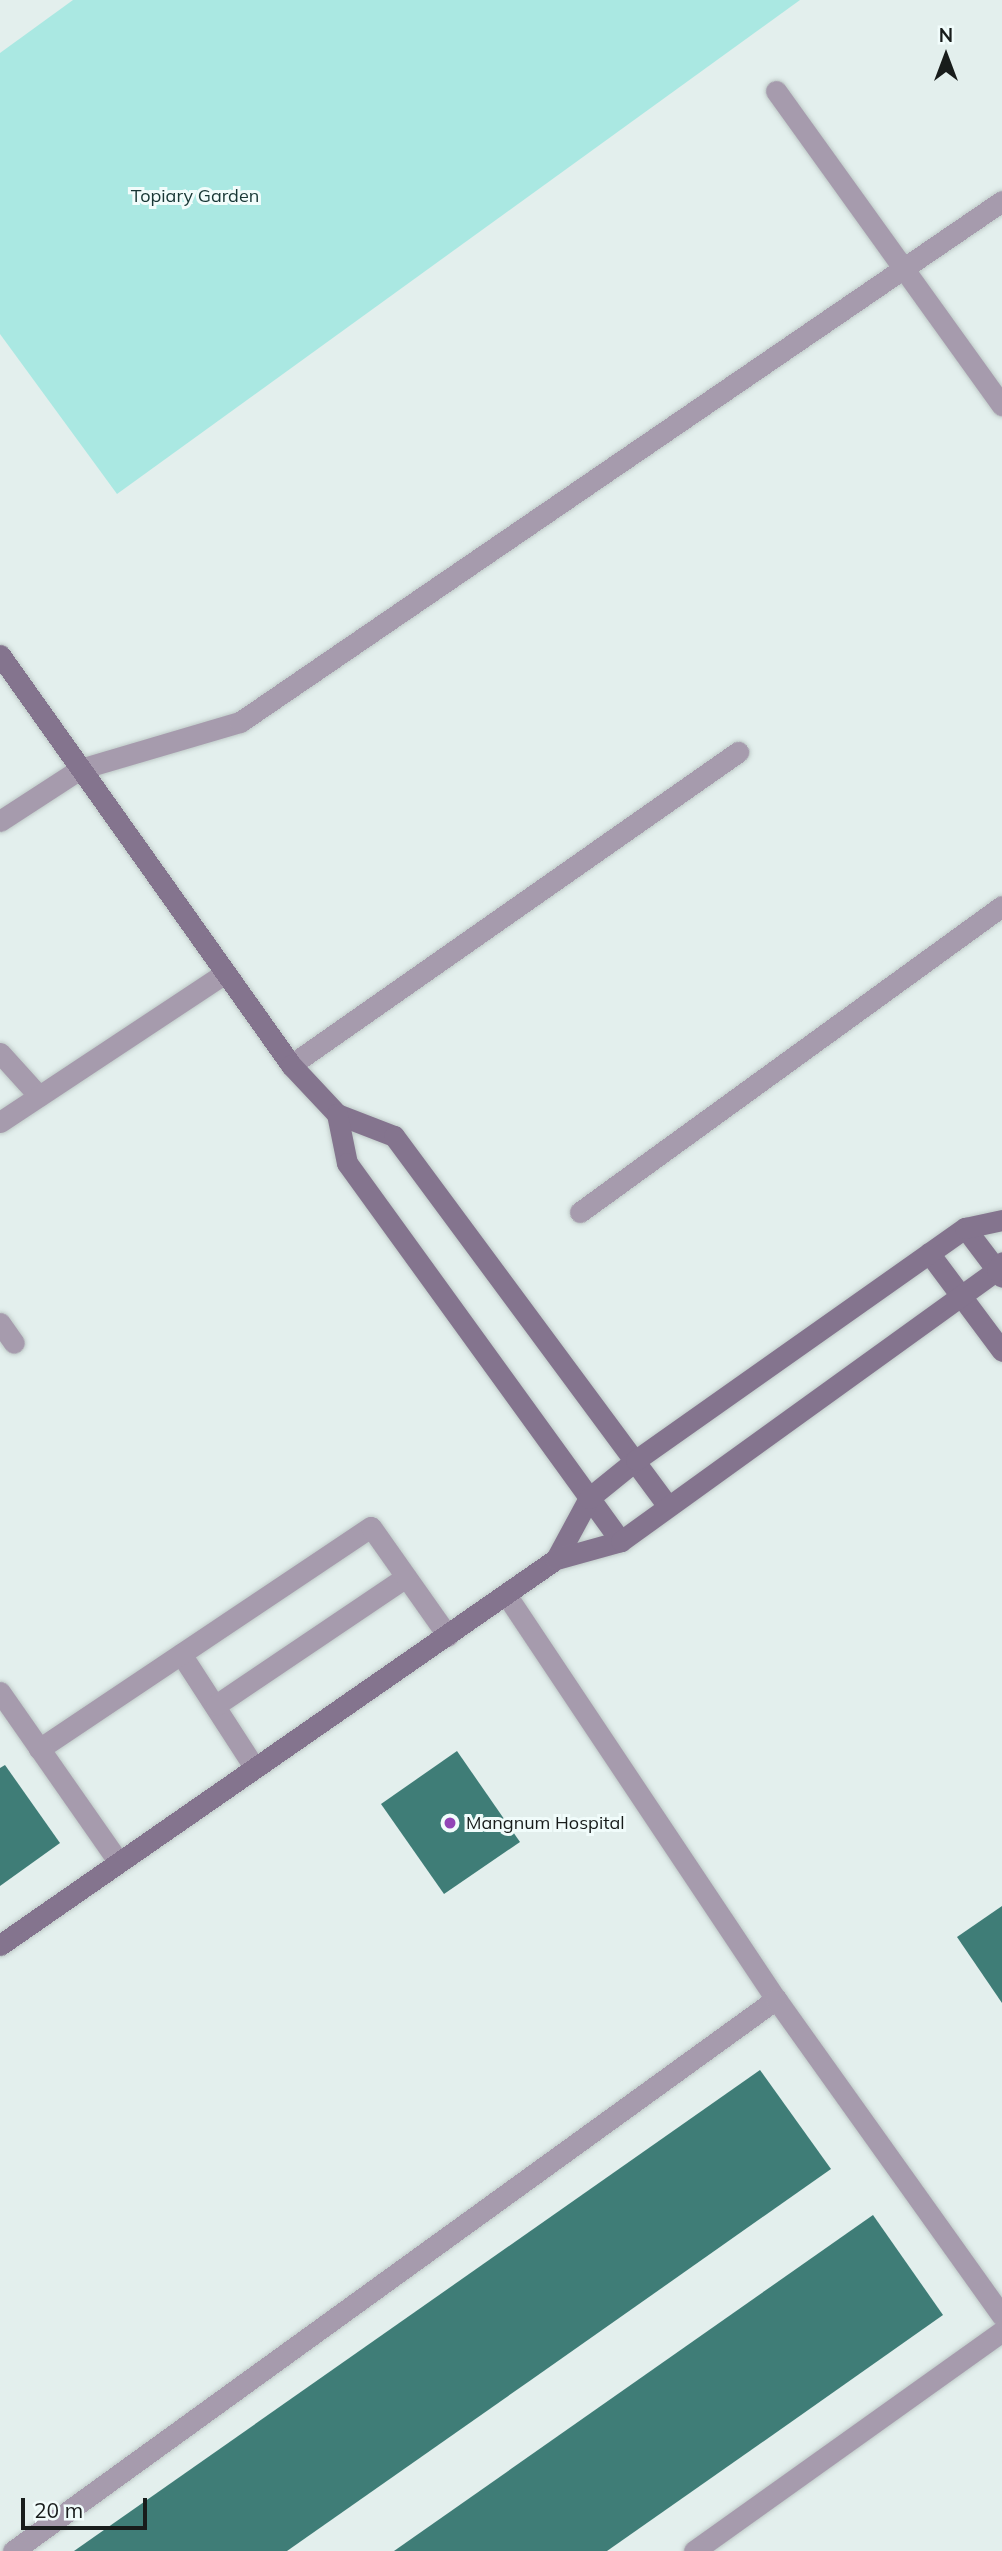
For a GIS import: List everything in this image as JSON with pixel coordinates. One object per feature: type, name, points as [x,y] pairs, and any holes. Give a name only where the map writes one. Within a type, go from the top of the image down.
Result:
[{"type":"street","points":[[776,91],[1002,405]]},
{"type":"street","points":[[0,821],[80,769],[240,722],[1002,201]]},
{"type":"street","points":[[0,655],[291,1065],[337,1114],[394,1136],[668,1506]]},
{"type":"street","points":[[291,1065],[738,752]]},
{"type":"street","points":[[580,1212],[1002,906]]},
{"type":"street","points":[[0,1122],[225,973]]},
{"type":"street","points":[[0,1053],[40,1096]]},
{"type":"street","points":[[337,1114],[347,1163],[621,1541]]},
{"type":"street","points":[[556,1559],[589,1498],[636,1460],[965,1228],[1002,1220]]},
{"type":"street","points":[[0,1944],[117,1860],[507,1596],[556,1559],[621,1541],[1000,1270],[965,1228]]},
{"type":"street","points":[[929,1253],[1002,1351]]},
{"type":"street","points":[[0,1323],[14,1343]]},
{"type":"street","points":[[40,1749],[370,1527],[448,1636]]},
{"type":"street","points":[[216,1705],[406,1577]]},
{"type":"street","points":[[507,1596],[776,1999],[1002,2316]]},
{"type":"street","points":[[181,1654],[254,1767]]},
{"type":"street","points":[[0,1692],[117,1860]]},
{"type":"street","points":[[13,2551],[776,1999]]},
{"type":"street","points":[[695,2551],[1002,2331]]},
{"type":"green space","name":"Topiary Garden","points":[[73,0],[800,0],[117,494],[0,334],[0,53]]},
{"type":"building","points":[[457,1751],[520,1842],[444,1894],[381,1804]]},
{"type":"building","points":[[5,1765],[60,1843],[0,1886],[0,1768]]},
{"type":"building","points":[[1002,1906],[1002,2003],[957,1937]]},
{"type":"building","points":[[760,2070],[831,2169],[531,2380],[287,2551],[74,2551]]},
{"type":"building","points":[[873,2215],[943,2315],[794,2420],[607,2551],[394,2551]]},
{"type":"place","name":"Mangnum Hospital","points":[[450,1823]]}]
